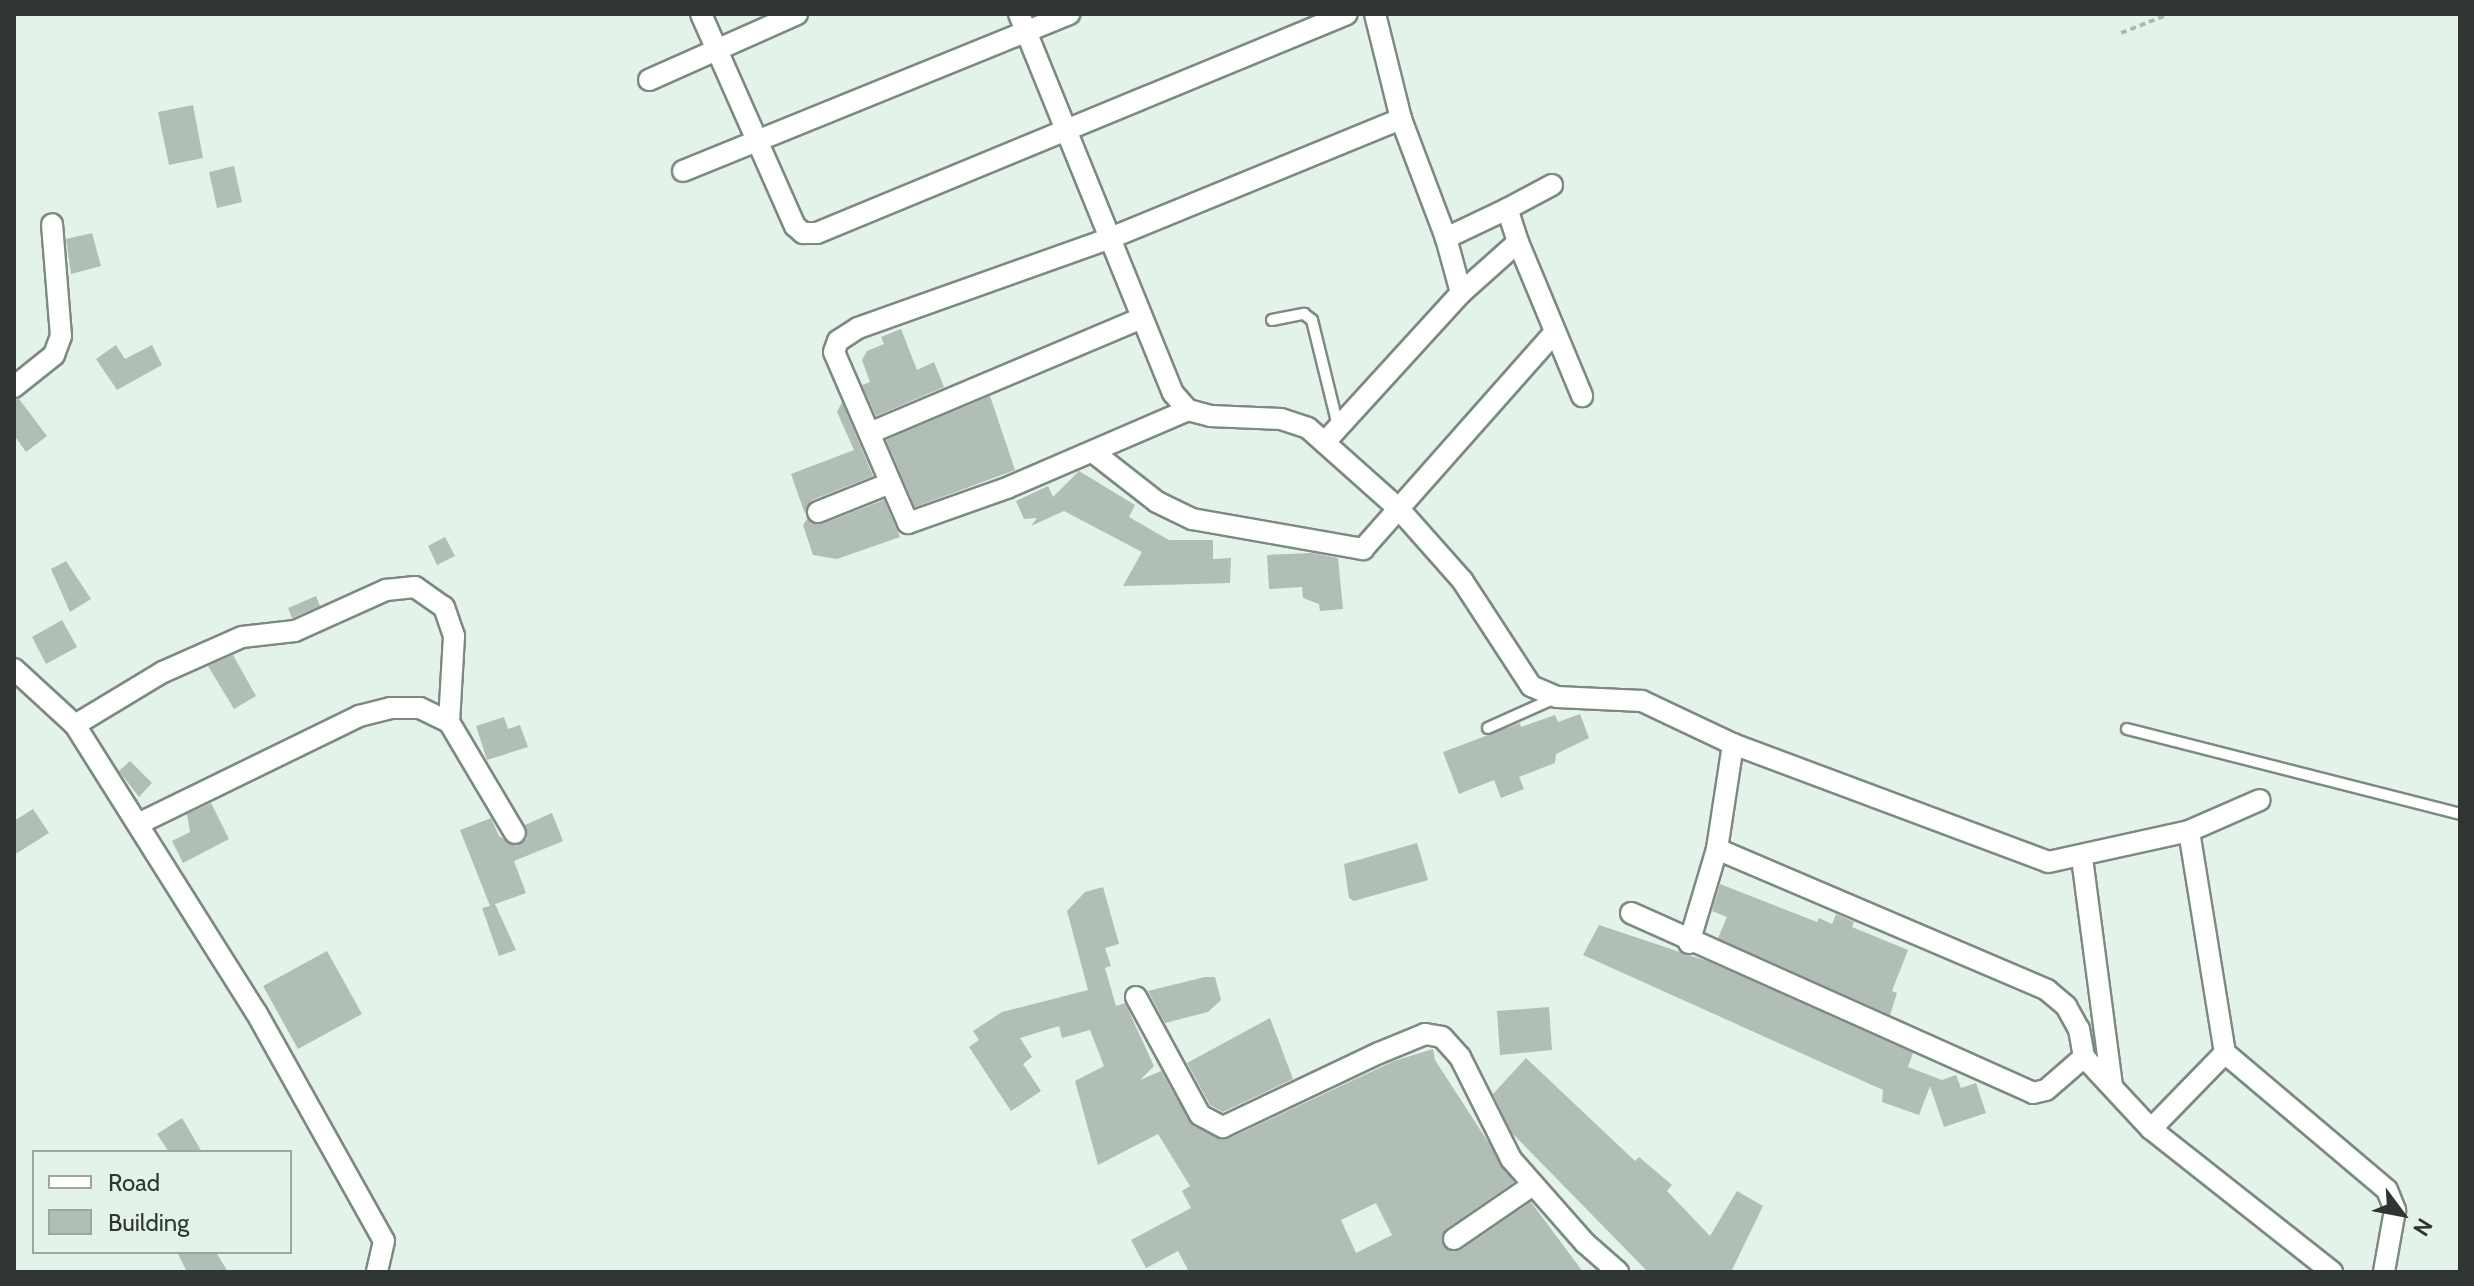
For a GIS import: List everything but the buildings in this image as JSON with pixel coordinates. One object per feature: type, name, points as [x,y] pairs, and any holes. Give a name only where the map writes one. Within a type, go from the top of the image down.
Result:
[{"type":"street","points":[[701,14],[753,138],[795,226],[803,233],[817,233],[1347,14]]},
{"type":"street","points":[[649,80],[797,14]]},
{"type":"street","points":[[1019,14],[1069,127],[1108,239],[1173,393],[1188,410]]},
{"type":"street","points":[[683,171],[753,138],[1027,35],[1069,14]]},
{"type":"street","points":[[1375,14],[1401,119],[1446,238],[1461,293]]},
{"type":"street","points":[[1401,119],[1108,239],[847,333],[834,352],[872,432],[904,518],[916,523],[1188,410],[1295,421],[1332,435],[1462,580],[1531,686],[1557,697],[1642,701],[1733,744],[2022,855],[2048,862],[2082,858],[2189,831],[2260,800]]},
{"type":"street","points":[[1446,238],[1552,185]]},
{"type":"street","points":[[1507,209],[1554,333],[1582,396]]},
{"type":"street","points":[[14,387],[54,355],[61,336],[52,224]]},
{"type":"street","points":[[1332,435],[1461,293],[1518,242]]},
{"type":"street","points":[[872,432],[1142,318]]},
{"type":"street","points":[[1093,452],[1175,512],[1235,528],[1363,549],[1554,333]]},
{"type":"street","points":[[818,512],[890,483]]},
{"type":"street","points":[[75,725],[163,672],[242,637],[295,631],[386,590],[415,587],[444,607],[454,636],[449,722]]},
{"type":"street","points":[[14,669],[75,725],[140,823],[256,1012],[384,1241],[377,1272]]},
{"type":"street","points":[[140,823],[359,716],[390,708],[420,708],[449,722],[515,833]]},
{"type":"street","points":[[1689,943],[1717,849],[1733,744]]},
{"type":"street","points":[[2189,831],[2225,1053],[2387,1190],[2395,1210],[2384,1272]]},
{"type":"street","points":[[1717,849],[2047,990],[2066,1006],[2079,1029],[2084,1057],[2151,1129],[2332,1272]]},
{"type":"street","points":[[2082,858],[2112,1086]]},
{"type":"street","points":[[1631,913],[1689,943],[2033,1093],[2046,1090],[2084,1057]]},
{"type":"street","points":[[1136,997],[1200,1115],[1223,1127],[1425,1034],[1442,1037],[1460,1057],[1511,1159],[1613,1271]]},
{"type":"street","points":[[2151,1129],[2225,1053]]},
{"type":"street","points":[[1454,1239],[1533,1185]]},
{"type":"lane","points":[[1272,320],[1304,314],[1312,320],[1332,435]]},
{"type":"lane","points":[[1488,728],[1557,697]]},
{"type":"lane","points":[[2127,729],[2460,814]]},
{"type":"path","points":[[2121,33],[2169,14]]}]
